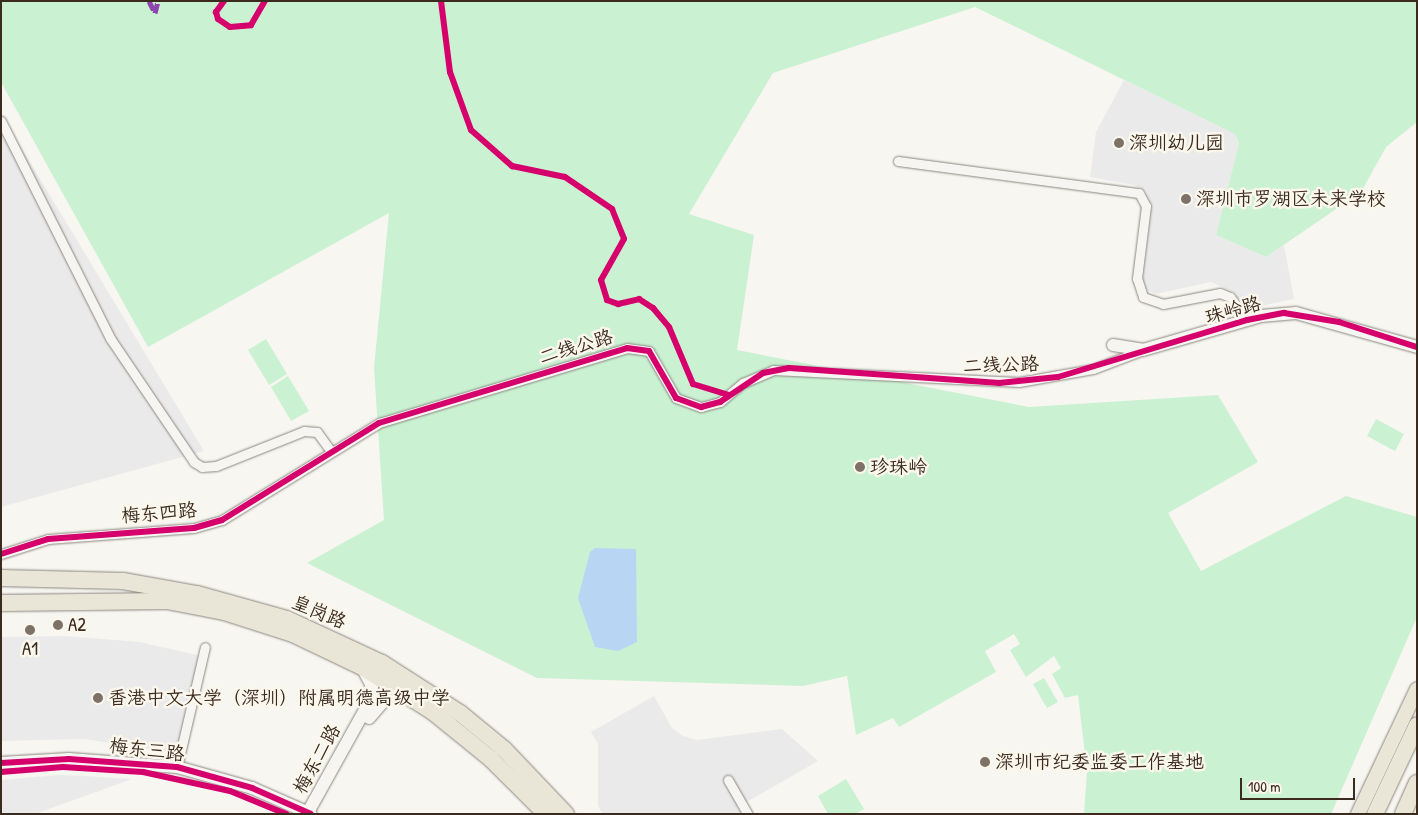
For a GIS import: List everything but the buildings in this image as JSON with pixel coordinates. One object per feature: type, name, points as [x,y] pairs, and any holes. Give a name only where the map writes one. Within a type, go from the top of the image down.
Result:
[{"type":"highway","name":"皇岗路","points":[[1,578],[97,580],[165,588],[249,607],[323,634],[382,663],[460,713],[504,749],[566,814]]},
{"type":"highway","name":"皇岗路","points":[[1,603],[136,600],[193,605],[293,634],[362,668],[406,693],[491,759],[546,814]]},
{"type":"highway","points":[[1377,810],[1417,725]]},
{"type":"highway","points":[[1402,814],[1417,783]]},
{"type":"main road","points":[[1358,814],[1417,689]]},
{"type":"street","points":[[1,121],[110,338],[194,462],[208,468],[216,466],[304,431],[318,432],[330,450]]},
{"type":"street","points":[[898,161],[1139,193],[1146,206],[1137,278],[1143,297],[1163,304],[1220,293],[1230,297],[1247,320]]},
{"type":"street","name":"珠岭路","points":[[1113,345],[1143,350],[1247,320],[1308,314],[1417,347]]},
{"type":"street","name":"二线公路","points":[[330,450],[379,423],[627,348],[649,351],[676,398],[701,407],[712,406],[748,380],[773,370],[1019,382],[1093,369],[1130,357],[1143,350]]},
{"type":"street","name":"梅东四路","points":[[1,554],[48,539],[194,528],[216,522],[330,450]]},
{"type":"street","points":[[177,767],[206,647]]},
{"type":"street","name":"梅东二路","points":[[311,813],[371,699],[372,686],[362,668]]},
{"type":"street","name":"梅东二路","points":[[311,813],[374,709],[388,696],[406,693]]},
{"type":"street","name":"梅东三路","points":[[1,763],[68,759],[177,767],[252,788],[311,813]]},
{"type":"street","points":[[728,780],[748,814]]},
{"type":"shaded area","name":"深圳市罗湖区未来学校","points":[[1124,80],[1235,134],[1239,143],[1216,235],[1266,257],[1284,245],[1294,299],[1242,310],[1235,293],[1211,282],[1156,294],[1145,289],[1138,275],[1146,192],[1134,185],[1090,177],[1096,132]]},
{"type":"shaded area","points":[[1,114],[204,451],[1,507]]},
{"type":"shaded area","name":"香港中文大学（深圳）附属明德高级中学","points":[[65,636],[140,642],[205,657],[181,754],[84,739],[1,741],[1,637]]},
{"type":"shaded area","points":[[654,696],[672,728],[683,736],[697,740],[782,729],[818,761],[738,807],[741,814],[603,814],[598,806],[598,744],[591,732]]},
{"type":"shaded area","points":[[59,775],[132,779],[35,814],[1,814],[1,780]]},
{"type":"green space","points":[[1,1],[1417,1],[1417,122],[1386,147],[1361,192],[1266,257],[1216,235],[1239,143],[1235,134],[975,7],[773,73],[689,214],[754,235],[737,350],[1029,407],[1218,395],[1258,462],[1168,513],[1201,571],[1346,496],[1417,517],[1417,617],[1331,814],[1084,814],[1087,771],[1078,695],[1065,698],[1052,674],[1061,668],[1054,656],[1026,677],[1010,650],[1020,644],[1014,634],[985,651],[996,672],[899,727],[893,718],[856,735],[847,676],[803,686],[537,678],[307,563],[384,520],[374,368],[389,213],[148,347],[1,82]]},
{"type":"green space","points":[[266,339],[287,374],[269,385],[248,350]]},
{"type":"green space","points":[[288,376],[309,411],[291,421],[271,387]]},
{"type":"green space","points":[[1376,419],[1404,434],[1395,451],[1367,436]]},
{"type":"green space","points":[[1044,678],[1058,702],[1047,708],[1033,684]]},
{"type":"green space","points":[[846,779],[864,809],[855,814],[828,814],[818,796]]},
{"type":"water","points":[[595,548],[636,549],[637,642],[618,651],[595,647],[578,598],[590,552]]},
{"type":"marked path","points":[[149,1],[155,13],[158,1]]},
{"type":"cycle path","points":[[224,1],[216,12],[218,19],[230,27],[251,25],[265,1]]},
{"type":"cycle path","points":[[441,1],[450,72],[471,130],[512,166],[565,177],[612,209],[624,239],[601,280],[607,300],[618,304],[639,299],[653,308],[669,327],[693,384],[728,395]]},
{"type":"cycle path","points":[[1,554],[48,539],[194,528],[222,520],[379,423],[627,348],[649,351],[676,398],[701,407],[720,402],[763,373],[789,368],[999,383],[1058,377],[1247,320],[1284,313],[1339,322],[1417,347]]},
{"type":"cycle path","points":[[1,763],[69,759],[177,767],[252,788],[311,814]]},
{"type":"cycle path","points":[[1,772],[63,767],[143,772],[230,791],[286,814]]},
{"type":"place","name":"深圳幼儿园","points":[[1119,143]]},
{"type":"place","name":"深圳市罗湖区未来学校","points":[[1186,199]]},
{"type":"place","name":"珍珠岭","points":[[860,467]]},
{"type":"place","name":"A2","points":[[58,625]]},
{"type":"place","name":"A1","points":[[30,630]]},
{"type":"place","name":"香港中文大学（深圳）附属明德高级中学","points":[[98,698]]},
{"type":"place","name":"深圳市纪委监委工作基地","points":[[985,762]]}]
